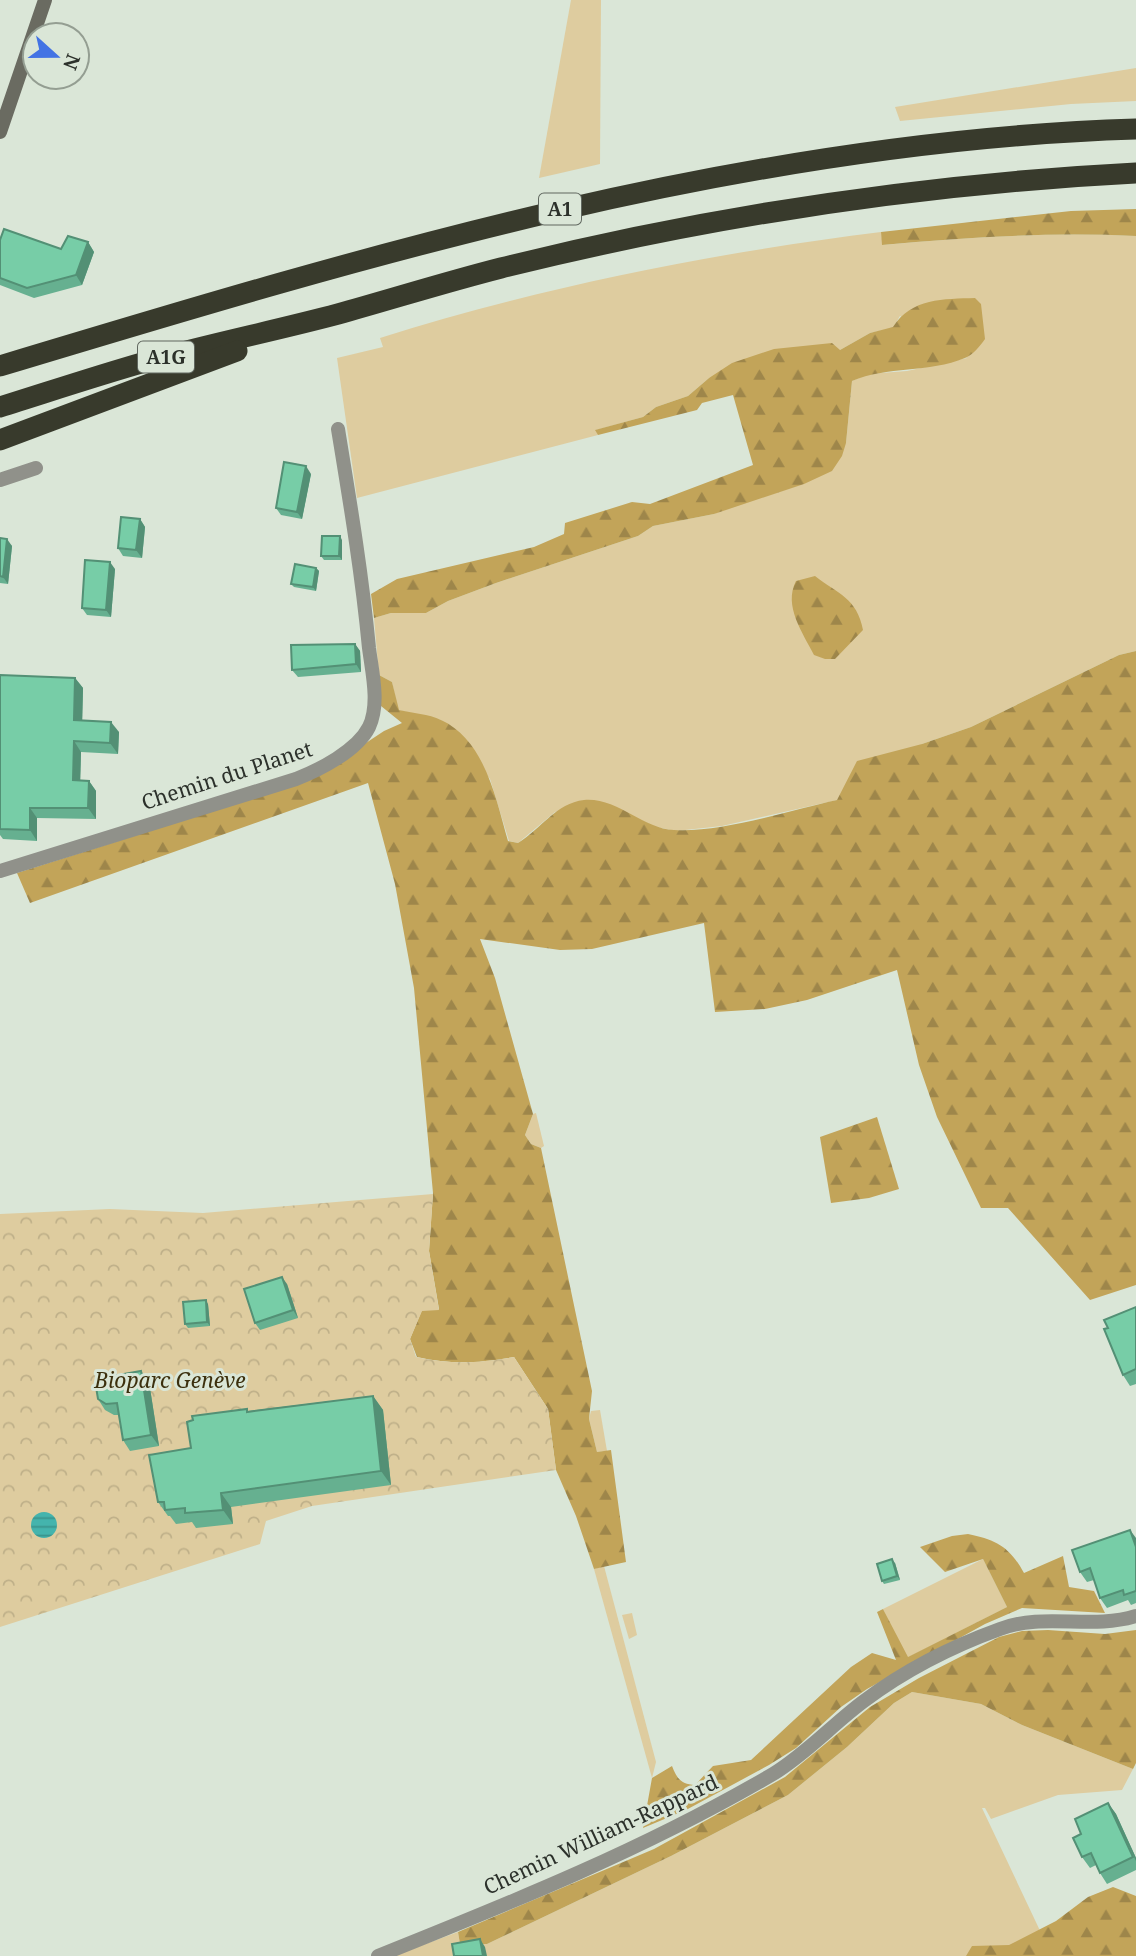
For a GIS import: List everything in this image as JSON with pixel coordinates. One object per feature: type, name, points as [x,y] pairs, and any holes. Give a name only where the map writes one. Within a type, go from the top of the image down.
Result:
[{"type":"highway","name":"A1","points":[[0,366],[388,252],[657,188],[899,148],[1015,136],[1136,129]]},
{"type":"highway","name":"A1","points":[[0,440],[335,314],[500,269],[653,234],[904,192],[1020,180],[1136,173]]},
{"type":"highway","name":"A1G","points":[[0,407],[143,363],[335,314]]},
{"type":"street","points":[[0,132],[45,0]]},
{"type":"street","name":"Chemin du Planet","points":[[0,871],[296,779],[337,760],[364,734],[372,716],[374,693],[363,584],[338,429]]},
{"type":"street","points":[[0,480],[36,468]]},
{"type":"street","name":"Chemin William-Rappard","points":[[378,1956],[561,1882],[680,1825],[782,1768],[864,1701],[896,1680],[977,1638],[1031,1620],[1084,1622],[1136,1616]]},
{"type":"green space","points":[[571,0],[601,0],[600,164],[539,178]]},
{"type":"green space","points":[[1136,68],[1136,101],[1071,104],[900,121],[895,107]]},
{"type":"green space","points":[[1136,209],[1136,236],[1009,236],[882,245],[881,232],[1071,211]]},
{"type":"green space","points":[[881,232],[883,245],[1009,236],[1136,236],[1136,651],[1119,655],[971,727],[922,744],[837,800],[722,826],[676,831],[656,827],[598,801],[555,812],[518,843],[509,841],[490,779],[441,720],[398,710],[392,682],[379,675],[374,618],[391,613],[426,613],[448,601],[496,583],[638,536],[653,526],[714,514],[846,443],[852,381],[868,374],[907,371],[967,358],[900,316],[893,328],[870,333],[840,350],[709,378],[688,396],[656,407],[643,417],[596,430],[598,435],[357,498],[337,358],[383,347],[380,338],[565,288],[691,261]]},
{"type":"green space","points":[[975,298],[981,304],[985,339],[971,355],[951,363],[879,373],[852,381],[846,443],[842,456],[832,471],[804,484],[714,514],[653,526],[638,536],[496,583],[448,601],[426,613],[391,613],[374,618],[371,594],[397,579],[534,547],[564,534],[565,523],[632,502],[650,504],[753,465],[733,395],[702,403],[697,410],[598,435],[595,430],[643,417],[656,407],[688,396],[732,363],[774,349],[832,343],[840,350],[870,333],[893,327],[900,317],[919,305],[940,300]]},
{"type":"green space","points":[[815,576],[851,604],[863,630],[835,659],[814,655],[793,610],[796,581]]},
{"type":"green space","points":[[1136,651],[1136,1285],[1090,1300],[1008,1208],[981,1208],[937,1117],[919,1065],[897,970],[807,1000],[765,1009],[715,1012],[704,923],[592,949],[560,950],[480,939],[495,978],[533,1114],[525,1135],[531,1144],[541,1148],[592,1391],[589,1419],[597,1452],[611,1450],[626,1562],[594,1569],[576,1516],[556,1470],[548,1409],[514,1357],[466,1362],[430,1360],[417,1357],[410,1339],[422,1310],[439,1309],[429,1251],[433,1193],[414,988],[395,884],[368,783],[30,903],[17,873],[310,780],[384,731],[402,723],[381,706],[379,675],[392,682],[399,710],[441,720],[456,729],[468,741],[486,772],[508,841],[518,843],[557,811],[584,800],[608,803],[663,828],[692,830],[756,820],[837,800],[857,761],[922,744],[971,727],[1119,655]]},
{"type":"green space","points":[[536,1113],[544,1146],[541,1148],[531,1144],[525,1135],[533,1114]]},
{"type":"green space","points":[[877,1117],[899,1189],[869,1198],[831,1203],[820,1137]]},
{"type":"green space","name":"Bioparc Genève","points":[[433,1194],[429,1251],[439,1310],[422,1311],[410,1339],[416,1357],[465,1362],[514,1357],[548,1409],[556,1470],[312,1506],[266,1521],[260,1544],[0,1627],[0,1214],[110,1209],[203,1213]]},
{"type":"green space","points":[[600,1410],[607,1451],[597,1452],[589,1419],[591,1411]]},
{"type":"green space","points":[[968,1534],[986,1539],[1007,1550],[1024,1573],[1063,1556],[1069,1587],[1094,1591],[1105,1613],[1022,1608],[985,1624],[867,1689],[841,1707],[796,1748],[769,1765],[686,1810],[643,1828],[652,1778],[672,1766],[680,1780],[695,1785],[713,1766],[751,1760],[851,1667],[872,1653],[896,1660],[877,1612],[883,1609],[908,1657],[1007,1607],[983,1559],[945,1572],[920,1547],[952,1536]]},
{"type":"green space","points":[[983,1559],[1007,1607],[907,1658],[883,1609]]},
{"type":"green space","points":[[604,1566],[656,1762],[652,1778],[594,1569]]},
{"type":"green space","points":[[632,1613],[637,1635],[629,1639],[622,1615]]},
{"type":"green space","points":[[1136,1630],[1136,1763],[1133,1769],[1022,1725],[981,1704],[912,1692],[894,1703],[847,1747],[788,1795],[671,1856],[487,1944],[460,1944],[458,1932],[654,1849],[785,1777],[870,1707],[919,1678],[999,1637],[1022,1631],[1105,1634]]},
{"type":"green space","points":[[912,1692],[981,1704],[1022,1725],[1133,1769],[1122,1790],[1058,1795],[991,1819],[985,1808],[982,1808],[1052,1956],[393,1956],[458,1932],[460,1944],[487,1944],[671,1856],[788,1795],[847,1747],[894,1703]]},
{"type":"green space","points":[[1113,1887],[1136,1896],[1136,1956],[966,1956],[972,1946],[1009,1945],[1056,1921],[1088,1897]]},
{"type":"water","points":[[44,1512],[53,1516],[57,1525],[53,1534],[44,1538],[35,1534],[31,1525],[35,1516]]},
{"type":"building","points":[[4,229],[61,249],[68,236],[88,242],[76,275],[27,288],[0,278],[0,240]]},
{"type":"building","points":[[284,462],[306,466],[297,512],[276,508]]},
{"type":"building","points":[[121,517],[140,519],[136,550],[118,548]]},
{"type":"building","points":[[322,536],[340,536],[339,556],[321,556]]},
{"type":"building","points":[[0,538],[7,539],[3,577],[0,576]]},
{"type":"building","points":[[85,560],[110,562],[106,610],[82,608]]},
{"type":"building","points":[[295,564],[316,568],[313,587],[291,584]]},
{"type":"building","points":[[355,644],[356,664],[292,670],[291,645]]},
{"type":"building","points":[[0,675],[75,678],[74,720],[111,722],[110,743],[74,741],[73,780],[89,781],[88,808],[30,808],[30,830],[0,829]]},
{"type":"building","points":[[282,1277],[293,1310],[255,1323],[244,1289]]},
{"type":"building","points":[[206,1300],[207,1322],[185,1324],[183,1302]]},
{"type":"building","points":[[1136,1307],[1136,1369],[1123,1375],[1104,1329],[1108,1328],[1104,1320]]},
{"type":"building","points":[[141,1371],[151,1435],[123,1440],[117,1403],[106,1404],[98,1399],[96,1387],[102,1378]]},
{"type":"building","points":[[373,1396],[381,1471],[221,1493],[223,1510],[185,1513],[185,1508],[165,1510],[164,1502],[158,1502],[149,1455],[191,1448],[187,1422],[193,1420],[192,1416]]},
{"type":"building","points":[[1130,1530],[1136,1547],[1136,1591],[1124,1595],[1123,1590],[1100,1598],[1090,1568],[1080,1572],[1072,1550]]},
{"type":"building","points":[[892,1559],[897,1576],[882,1581],[877,1564]]},
{"type":"building","points":[[1108,1803],[1133,1857],[1100,1873],[1091,1853],[1082,1857],[1073,1838],[1081,1834],[1075,1819]]},
{"type":"building","points":[[480,1939],[483,1956],[454,1956],[452,1944]]}]
